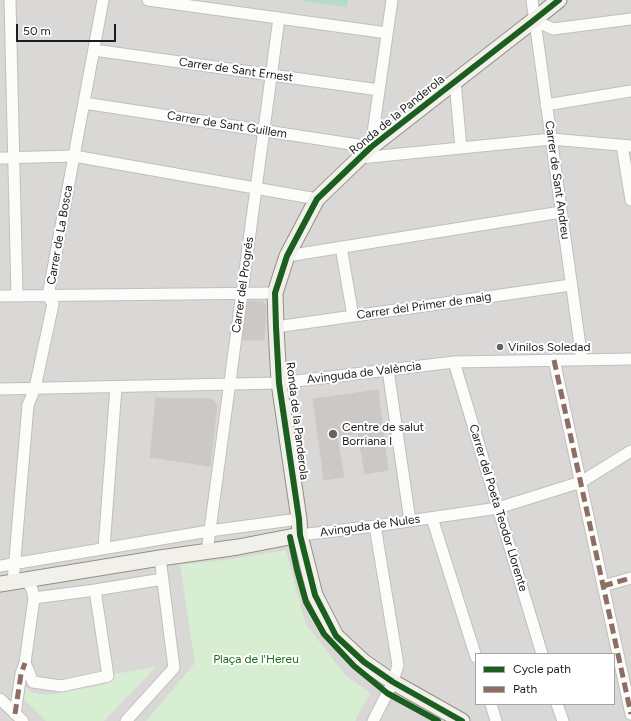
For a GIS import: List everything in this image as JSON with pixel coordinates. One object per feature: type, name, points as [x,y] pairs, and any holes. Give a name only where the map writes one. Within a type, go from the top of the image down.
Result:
[{"type":"street","points":[[10,0],[17,296]]},
{"type":"street","name":"Carrer de La Bosca","points":[[15,563],[28,405],[35,388],[53,304],[48,296],[103,0]]},
{"type":"street","points":[[148,0],[387,33]]},
{"type":"street","points":[[365,152],[379,90],[392,0]]},
{"type":"street","name":"Carrer de Sant Andreu","points":[[532,0],[582,360]]},
{"type":"street","name":"Ronda de la Panderola","points":[[462,721],[393,682],[364,662],[336,636],[315,595],[300,535],[279,383],[275,293],[287,256],[317,199],[365,152],[559,0]]},
{"type":"street","name":"Carrer del Progrés","points":[[206,552],[279,18]]},
{"type":"street","points":[[534,20],[553,29],[631,18]]},
{"type":"street","name":"Carrer de Sant Ernest","points":[[94,50],[379,90]]},
{"type":"street","points":[[455,82],[461,148]]},
{"type":"street","points":[[546,105],[631,91]]},
{"type":"street","name":"Carrer de Sant Guillem","points":[[84,104],[264,131],[365,152],[461,148],[551,139],[626,146]]},
{"type":"street","points":[[626,146],[631,200]]},
{"type":"street","points":[[0,158],[74,156],[317,199]]},
{"type":"street","points":[[287,256],[561,212]]},
{"type":"street","points":[[341,247],[353,316]]},
{"type":"street","name":"Carrer del Primer de maig","points":[[276,327],[571,285]]},
{"type":"street","points":[[0,296],[275,293]]},
{"type":"street","name":"Avinguda de València","points":[[0,389],[279,383],[454,362],[631,359]]},
{"type":"street","points":[[554,360],[631,714]]},
{"type":"street","name":"Carrer del Poeta Teodor Llorente","points":[[454,362],[542,653]]},
{"type":"street","points":[[388,370],[410,521]]},
{"type":"street","points":[[104,548],[116,387]]},
{"type":"street","name":"Avinguda de Nules","points":[[13,582],[206,552],[300,535],[375,526],[498,508],[581,482],[631,451]]},
{"type":"street","points":[[432,518],[475,654]]},
{"type":"street","points":[[0,566],[210,531],[299,519]]},
{"type":"street","points":[[373,721],[393,682],[398,665],[375,526]]},
{"type":"street","points":[[126,721],[174,668],[160,558]]},
{"type":"street","points":[[15,563],[13,582],[32,589],[34,598],[25,663],[20,674],[19,717]]},
{"type":"street","points":[[603,586],[631,578]]},
{"type":"street","points":[[34,598],[163,580]]},
{"type":"street","points":[[25,663],[33,682],[61,686],[108,676],[95,590]]},
{"type":"street","points":[[0,699],[19,717]]},
{"type":"street","points":[[491,705],[496,721]]},
{"type":"street","points":[[558,705],[563,721]]},
{"type":"shaded area","points":[[0,0],[631,0],[631,721],[0,721]]},
{"type":"green space","points":[[298,0],[348,0],[347,7]]},
{"type":"green space","name":"Plaça de l'Hereu","points":[[286,550],[305,623],[345,675],[370,693],[355,721],[146,721],[195,663],[180,565],[232,559]]},
{"type":"green space","points":[[156,667],[104,721],[46,721],[22,697],[23,684],[31,692],[46,695],[104,685],[114,674]]},
{"type":"building","points":[[249,301],[262,301],[266,306],[264,340],[240,340],[246,304]]},
{"type":"building","name":"Centre de salut Borriana I","points":[[378,390],[388,470],[365,474],[358,433],[337,436],[344,477],[324,480],[313,399]]},
{"type":"building","points":[[156,398],[212,399],[217,405],[210,466],[150,457]]},
{"type":"marked path","points":[[554,360],[631,714]]},
{"type":"marked path","points":[[603,586],[631,578]]},
{"type":"marked path","points":[[15,714],[21,674],[25,663]]},
{"type":"cycle path","points":[[462,721],[393,682],[364,662],[336,636],[315,595],[300,535],[279,383],[275,293],[287,256],[317,199],[371,147],[559,0]]},
{"type":"cycle path","points":[[290,537],[306,602],[324,634],[354,666],[387,693],[438,721]]},
{"type":"place","name":"Vinilos Soledad","points":[[500,347]]},
{"type":"place","name":"Centre de salut Borriana I","points":[[333,434]]}]
